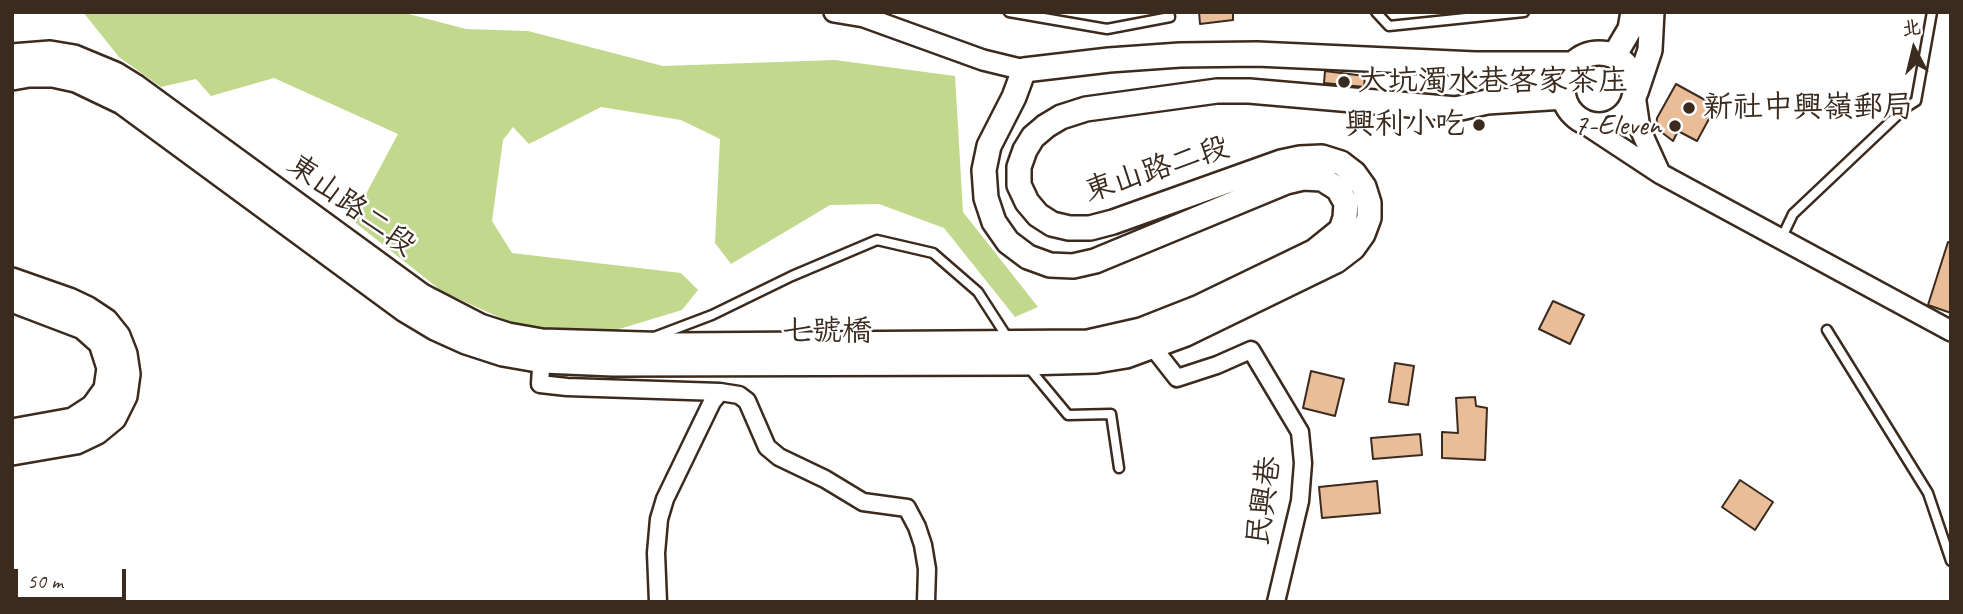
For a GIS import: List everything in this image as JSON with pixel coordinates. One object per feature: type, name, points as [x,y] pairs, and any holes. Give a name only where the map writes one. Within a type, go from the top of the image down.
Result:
[{"type":"main road","points":[[1614,56],[1630,29],[1633,12]]},
{"type":"main road","points":[[1572,64],[1563,82],[1569,111],[1587,124],[1600,126],[1623,117],[1631,107],[1650,50],[1652,12]]},
{"type":"main road","name":"東山路二段","points":[[12,56],[50,53],[74,57],[115,74],[422,296],[480,326],[509,335],[542,351],[677,355]]},
{"type":"main road","points":[[1024,70],[1180,55],[1257,54],[1475,64],[1572,64],[1591,54],[1602,53],[1614,56],[1624,63],[1635,83],[1635,95]]},
{"type":"main road","points":[[1475,64],[1564,97]]},
{"type":"main road","name":"東山路二段","points":[[975,353],[1025,363],[1097,361],[1126,356],[1146,339],[1197,308],[1315,251],[1341,230],[1345,218],[1346,203],[1338,189],[1322,179],[1303,178],[1286,182],[1114,255],[1073,266],[1050,265],[1028,257],[1008,242],[994,222],[986,198],[985,170],[989,146],[1014,97],[1024,70]]},
{"type":"main road","name":"東山路二段","points":[[12,78],[53,75],[76,80],[122,102],[405,310],[466,342],[503,354],[631,345],[677,355]]},
{"type":"main road","name":"東山路二段","points":[[975,353],[1010,343],[1146,339],[1196,330],[1316,272],[1353,248],[1363,234],[1369,218],[1369,203],[1364,187],[1354,173],[1340,163],[1322,157],[1281,162],[1090,228],[1069,228],[1052,223],[1038,215],[1027,202],[1020,185],[1019,167],[1024,150],[1033,137],[1061,117],[1086,109],[1217,91],[1249,91],[1456,109],[1487,102],[1564,97]]},
{"type":"main road","points":[[12,280],[69,300],[106,321],[118,336],[125,354],[128,374],[125,396],[114,418],[97,432],[76,442],[12,453]]},
{"type":"main road","points":[[12,300],[83,327],[102,344],[109,368],[106,388],[93,407],[73,420],[12,431]]},
{"type":"main road","name":"七號橋","points":[[677,355],[975,353]]},
{"type":"street","points":[[834,12],[864,16],[983,60],[1024,70]]},
{"type":"street","points":[[1635,95],[1640,129],[1661,174]]},
{"type":"street","points":[[1576,118],[1661,174],[1951,331]]},
{"type":"street","name":"民興巷","points":[[1146,339],[1177,378],[1251,350],[1300,432],[1303,463],[1300,501],[1276,602]]},
{"type":"street","points":[[542,351],[540,384],[739,395],[747,401],[767,447],[779,457],[825,479],[863,502],[907,508],[923,545],[927,569],[926,602]]},
{"type":"street","points":[[658,602],[656,553],[659,519],[665,499],[712,402],[720,393]]},
{"type":"lane","points":[[1009,12],[1107,29],[1170,16],[1170,12]]},
{"type":"lane","points":[[1376,12],[1389,26],[1524,12]]},
{"type":"lane","points":[[1781,240],[1793,214],[1905,108],[1916,101],[1932,12]]},
{"type":"lane","points":[[631,345],[712,315],[792,276],[877,240],[933,254],[978,292],[1010,343],[1069,415],[1111,414],[1119,468]]},
{"type":"lane","points":[[1827,330],[1928,492],[1951,561]]},
{"type":"green space","points":[[83,12],[401,12],[466,29],[528,31],[663,66],[835,60],[955,76],[963,212],[1038,307],[1015,317],[944,228],[879,204],[830,205],[731,264],[715,243],[720,139],[681,120],[601,107],[529,144],[513,127],[503,140],[492,221],[512,253],[681,273],[698,290],[682,310],[596,336],[521,327],[443,292],[352,220],[398,134],[274,78],[211,96],[196,79],[161,87],[119,57]]},
{"type":"building","points":[[1199,12],[1233,12],[1233,20],[1200,24]]},
{"type":"building","name":"大坑濁水巷客家茶庄","points":[[1325,71],[1365,76],[1364,87],[1324,83]]},
{"type":"building","name":"新社中興嶺郵局","points":[[1676,84],[1716,106],[1697,141],[1678,131],[1673,141],[1656,128],[1657,118]]},
{"type":"building","points":[[1948,242],[1951,243],[1951,313],[1928,305]]},
{"type":"building","points":[[1553,301],[1584,315],[1570,344],[1539,329]]},
{"type":"building","points":[[1395,363],[1414,366],[1408,405],[1389,402]]},
{"type":"building","points":[[1311,371],[1344,379],[1335,416],[1303,408]]},
{"type":"building","points":[[1475,397],[1476,406],[1487,408],[1485,460],[1442,458],[1442,432],[1458,433],[1456,398]]},
{"type":"building","points":[[1420,434],[1422,455],[1373,459],[1371,438]]},
{"type":"building","points":[[1740,480],[1773,502],[1755,530],[1722,507]]},
{"type":"building","points":[[1377,481],[1380,513],[1322,518],[1319,487]]},
{"type":"place","name":"大坑濁水巷客家茶庄","points":[[1344,82]]},
{"type":"place","name":"新社中興嶺郵局","points":[[1689,108]]},
{"type":"place","name":"興利小吃","points":[[1479,125]]},
{"type":"place","name":"7-Eleven","points":[[1675,126]]}]
